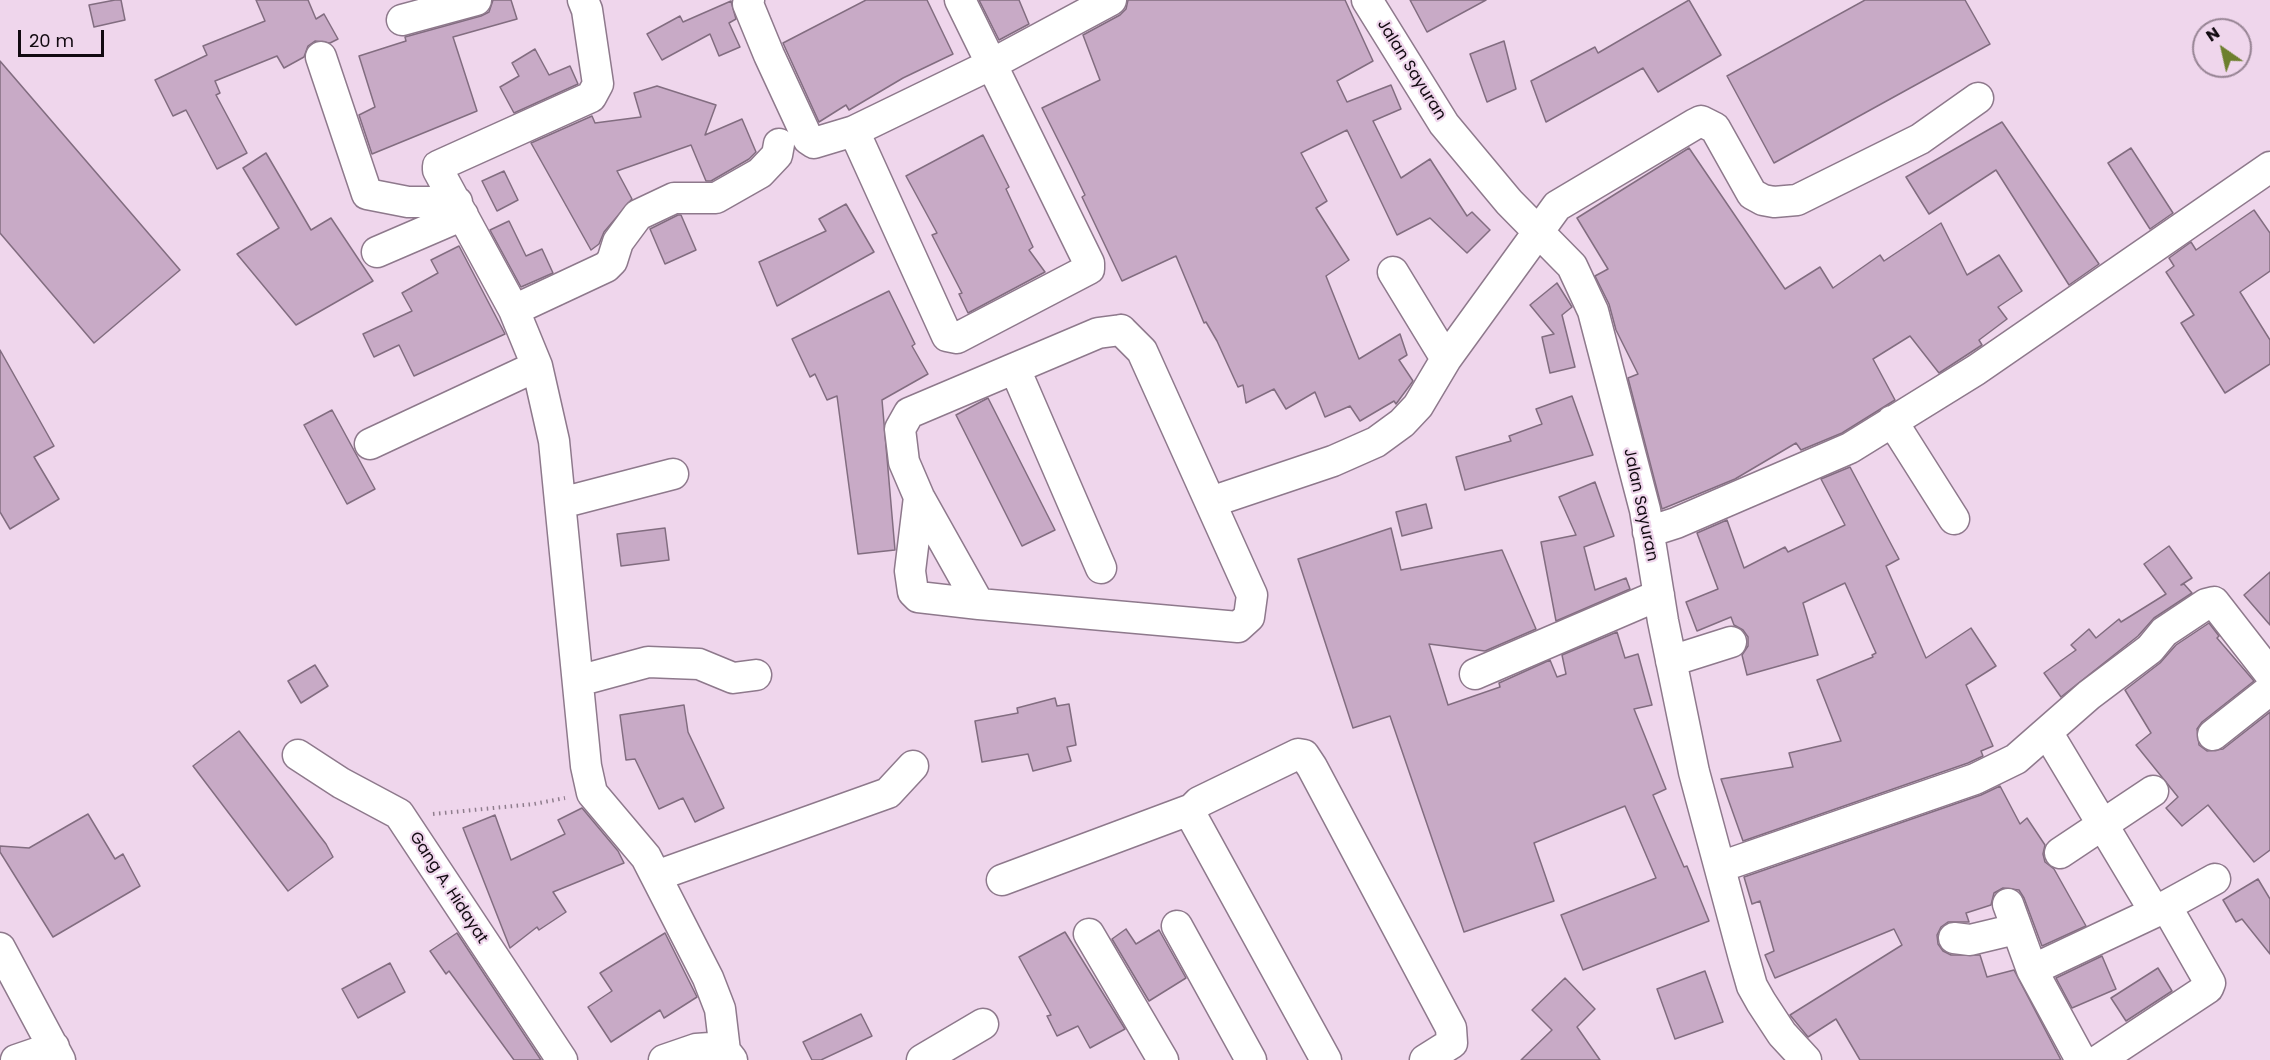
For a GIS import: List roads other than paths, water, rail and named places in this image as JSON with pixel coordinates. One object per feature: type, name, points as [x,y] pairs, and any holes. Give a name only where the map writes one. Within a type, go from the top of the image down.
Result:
[{"type":"street","points":[[402,20],[476,0]]},
{"type":"street","points":[[583,0],[587,10],[598,84],[591,97],[438,166],[442,178],[514,310],[537,366],[554,441],[586,766],[592,793],[637,844],[656,876],[708,978],[720,1009],[729,1055],[696,1049],[664,1060]]},
{"type":"street","points":[[749,0],[748,4],[769,55],[808,139],[814,143],[854,131],[990,65],[1112,0]]},
{"type":"street","points":[[854,131],[947,336],[957,338],[1089,269],[1089,263],[960,0]]},
{"type":"street","name":"Jalan Sayuran","points":[[1378,4],[1416,82],[1462,148],[1509,202],[1572,267],[1593,311],[1648,532],[1694,772],[1752,986],[1799,1058]]},
{"type":"street","points":[[321,57],[367,194],[460,209]]},
{"type":"street","points":[[1211,502],[1333,461],[1376,442],[1402,423],[1418,406],[1446,359],[1557,206],[1701,121],[1716,128],[1752,194],[1763,200],[1774,202],[1797,200],[1920,139],[1978,98]]},
{"type":"street","points":[[514,310],[606,267],[612,261],[618,242],[638,215],[674,198],[716,198],[760,173],[777,155],[780,144]]},
{"type":"street","points":[[1648,532],[1677,523],[1850,448],[2015,343],[2270,167]]},
{"type":"street","points":[[377,252],[460,209]]},
{"type":"street","points":[[1393,272],[1446,359]]},
{"type":"street","points":[[919,497],[910,571],[913,592],[918,597],[979,604],[1238,627],[1249,617],[1252,596],[1142,351],[1121,330],[1098,333],[909,413],[900,429],[904,462],[919,497],[979,604]]},
{"type":"street","points":[[370,444],[537,366]]},
{"type":"street","points":[[1015,369],[1101,568]]},
{"type":"street","points":[[1892,421],[1954,519]]},
{"type":"street","points":[[561,503],[674,474]]},
{"type":"street","points":[[1475,674],[1659,595]]},
{"type":"street","points":[[1720,867],[1975,779],[2016,759],[2089,695],[2150,650],[2164,632],[2206,604],[2214,602],[2270,674]]},
{"type":"street","points":[[1671,661],[1731,642]]},
{"type":"street","points":[[578,681],[657,662],[699,664],[733,678],[756,675]]},
{"type":"street","points":[[2213,735],[2270,690]]},
{"type":"street","points":[[2047,732],[2210,983],[2208,988],[2099,1060]]},
{"type":"street","points":[[1002,880],[1192,809],[1199,802],[1218,792],[1298,754],[1304,755],[1451,1028],[1452,1043],[1425,1060]]},
{"type":"street","name":"Gang A. Hidayat","points":[[298,755],[341,783],[393,809],[402,819],[562,1060]]},
{"type":"street","points":[[656,876],[888,793],[913,766]]},
{"type":"street","points":[[2060,853],[2153,791]]},
{"type":"street","points":[[1192,809],[1194,820],[1326,1060]]},
{"type":"street","points":[[2032,970],[2161,909],[2215,879]]},
{"type":"street","points":[[1954,938],[1970,940],[2012,916],[2032,970],[2081,1060]]},
{"type":"street","points":[[1177,926],[1251,1060]]},
{"type":"street","points":[[1089,934],[1163,1060]]},
{"type":"street","points":[[0,948],[57,1053],[16,1060]]},
{"type":"street","points":[[922,1060],[983,1024]]}]
